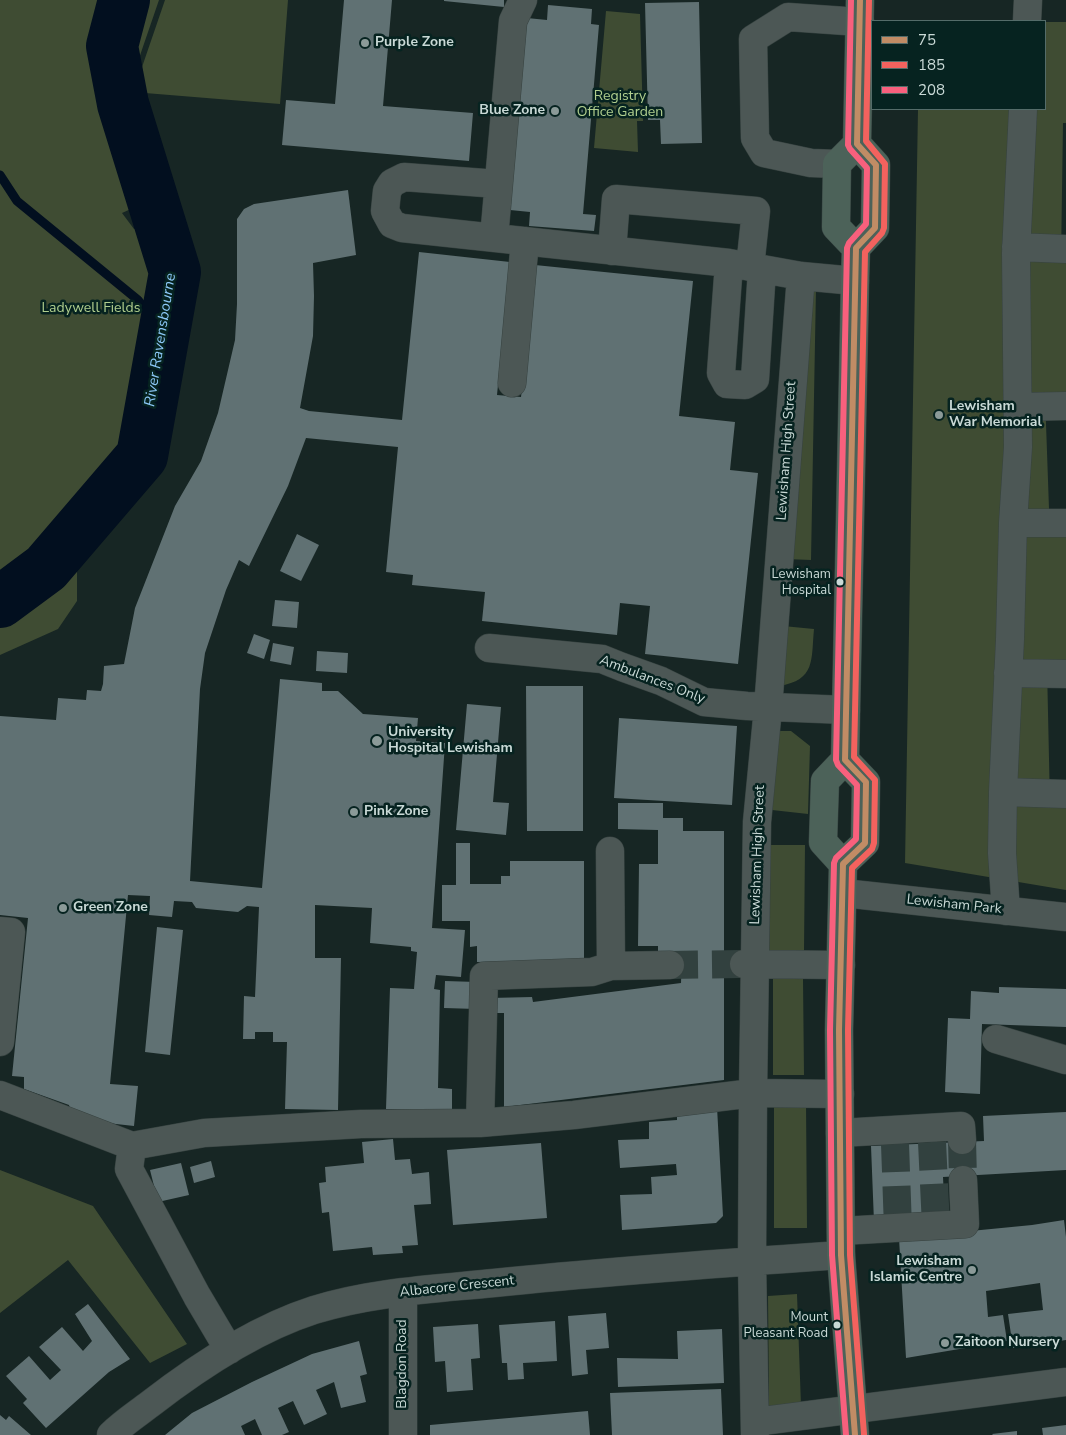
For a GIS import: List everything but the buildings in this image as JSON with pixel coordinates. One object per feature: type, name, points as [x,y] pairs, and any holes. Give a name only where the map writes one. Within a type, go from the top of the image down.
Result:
[{"type":"highway","points":[[854,1422],[841,1243],[839,1030],[843,864],[823,842],[825,781],[845,760],[856,248],[875,228],[876,165],[857,144],[860,11]]},
{"type":"highway","points":[[856,248],[836,227],[837,164],[857,144]]},
{"type":"highway","points":[[843,864],[865,843],[866,782],[845,760]]},
{"type":"street","points":[[494,238],[513,21],[522,0]]},
{"type":"street","points":[[1027,20],[1028,0]]},
{"type":"street","points":[[837,164],[811,163],[764,153],[755,138],[753,40],[788,17],[860,11]]},
{"type":"street","points":[[1006,911],[1002,853],[1003,792],[1012,523],[1018,447],[1016,247],[1023,110]]},
{"type":"street","points":[[498,184],[404,177],[392,183],[387,192],[385,212],[392,224],[402,228],[747,266],[801,276],[855,281]]},
{"type":"street","points":[[612,251],[616,199],[756,211],[747,266]]},
{"type":"street","points":[[512,383],[525,241]]},
{"type":"street","points":[[1016,247],[1066,249]]},
{"type":"street","name":"Lewisham High Street","points":[[755,1428],[752,1261],[753,1093],[749,964],[757,822],[768,708],[801,276]]},
{"type":"street","points":[[1017,407],[1066,406]]},
{"type":"street","points":[[1012,523],[1066,523]]},
{"type":"street","name":"Ambulances Only","points":[[489,648],[602,659],[661,681],[704,702],[768,708],[846,710]]},
{"type":"street","points":[[1008,673],[1066,674]]},
{"type":"street","points":[[1003,792],[1066,794]]},
{"type":"street","points":[[610,851],[611,966]]},
{"type":"street","name":"Lewisham Park","points":[[843,893],[1066,918]]},
{"type":"street","points":[[0,931],[11,932],[0,1042]]},
{"type":"street","points":[[749,964],[841,965]]},
{"type":"street","points":[[480,1123],[484,976],[592,972],[611,966],[670,965]]},
{"type":"street","points":[[996,1039],[1066,1060]]},
{"type":"street","points":[[0,1095],[132,1146],[204,1133],[361,1124],[480,1123],[574,1115],[753,1093],[840,1094]]},
{"type":"street","points":[[840,1133],[894,1136],[932,1135],[961,1126],[962,1140]]},
{"type":"street","points":[[132,1146],[129,1169],[197,1296],[229,1350]]},
{"type":"street","name":"Albacore Crescent","points":[[111,1435],[177,1383],[229,1350],[277,1323],[314,1310],[349,1301],[404,1293],[601,1272],[752,1261],[841,1243],[965,1224],[963,1180]]},
{"type":"street","name":"Blagdon Road","points":[[402,1435],[404,1293]]},
{"type":"street","points":[[755,1428],[854,1422],[919,1400],[1066,1382]]},
{"type":"green space","name":"Ladywell Fields","points":[[0,0],[159,0],[135,70],[164,194],[122,213],[134,229],[156,228],[168,232],[176,243],[190,274],[149,469],[77,571],[77,601],[58,629],[0,655]]},
{"type":"green space","points":[[165,0],[288,0],[280,104],[145,93],[141,70]]},
{"type":"green space","name":"Registry Office Garden","points":[[606,11],[640,14],[643,121],[637,121],[638,152],[594,148]]},
{"type":"green space","points":[[1046,22],[1066,22],[1066,123],[1063,123],[1061,260],[1066,261],[1066,394],[1045,395],[1050,537],[1066,537],[1066,665],[1047,666],[1050,805],[1066,806],[1066,890],[905,863],[918,110],[1046,110]]},
{"type":"green space","points":[[810,288],[816,288],[811,560],[786,559]]},
{"type":"green space","points":[[783,626],[814,629],[811,659],[806,674],[791,683],[779,686]]},
{"type":"green space","points":[[779,731],[791,731],[810,746],[808,814],[772,810]]},
{"type":"green space","points":[[770,845],[805,845],[804,951],[769,951]]},
{"type":"green space","points":[[773,979],[803,979],[804,1075],[773,1075]]},
{"type":"green space","points":[[774,1102],[806,1102],[807,1228],[774,1228]]},
{"type":"green space","points":[[0,1170],[93,1206],[187,1344],[150,1363],[68,1260],[0,1313]]},
{"type":"green space","points":[[797,1294],[801,1406],[769,1409],[768,1296]]},
{"type":"waterway","name":"River Ravensbourne","points":[[0,602],[46,568],[142,456],[175,272],[123,104],[112,46],[124,0]]},
{"type":"waterway","points":[[0,175],[17,201],[138,300],[164,335]]},
{"type":"tunnel","points":[[670,965],[744,964]]},
{"type":"tunnel","points":[[962,1140],[963,1180]]},
{"type":"tunnel","points":[[932,1142],[936,1226]]},
{"type":"tunnel","points":[[895,1144],[898,1228]]},
{"type":"transit line","name":"208","points":[[846,1435],[832,1255],[830,1030],[834,863],[836,858],[856,839],[857,785],[838,765],[836,760],[847,248],[849,243],[866,224],[867,168],[848,145],[851,0]]},
{"type":"transit line","name":"75","points":[[855,1435],[841,1255],[839,1030],[843,864],[865,843],[866,782],[845,760],[856,248],[875,228],[876,165],[857,144],[860,0]]},
{"type":"transit line","name":"185","points":[[864,1434],[850,1255],[848,1030],[852,868],[872,849],[874,843],[875,780],[854,757],[865,252],[882,233],[884,228],[885,164],[866,141],[869,0]]},
{"type":"place","name":"Purple Zone","points":[[365,43]]},
{"type":"place","name":"Blue Zone","points":[[555,111]]},
{"type":"place","name":"Lewisham War Memorial","points":[[939,415]]},
{"type":"place","name":"Lewisham Hospital","points":[[840,582]]},
{"type":"place","name":"University Hospital Lewisham","points":[[377,741]]},
{"type":"place","name":"Pink Zone","points":[[354,812]]},
{"type":"place","name":"Green Zone","points":[[63,908]]},
{"type":"place","name":"Lewisham Islamic Centre","points":[[972,1270]]},
{"type":"place","name":"Mount Pleasant Road","points":[[837,1325]]},
{"type":"place","name":"Zaitoon Nursery","points":[[945,1343]]}]
